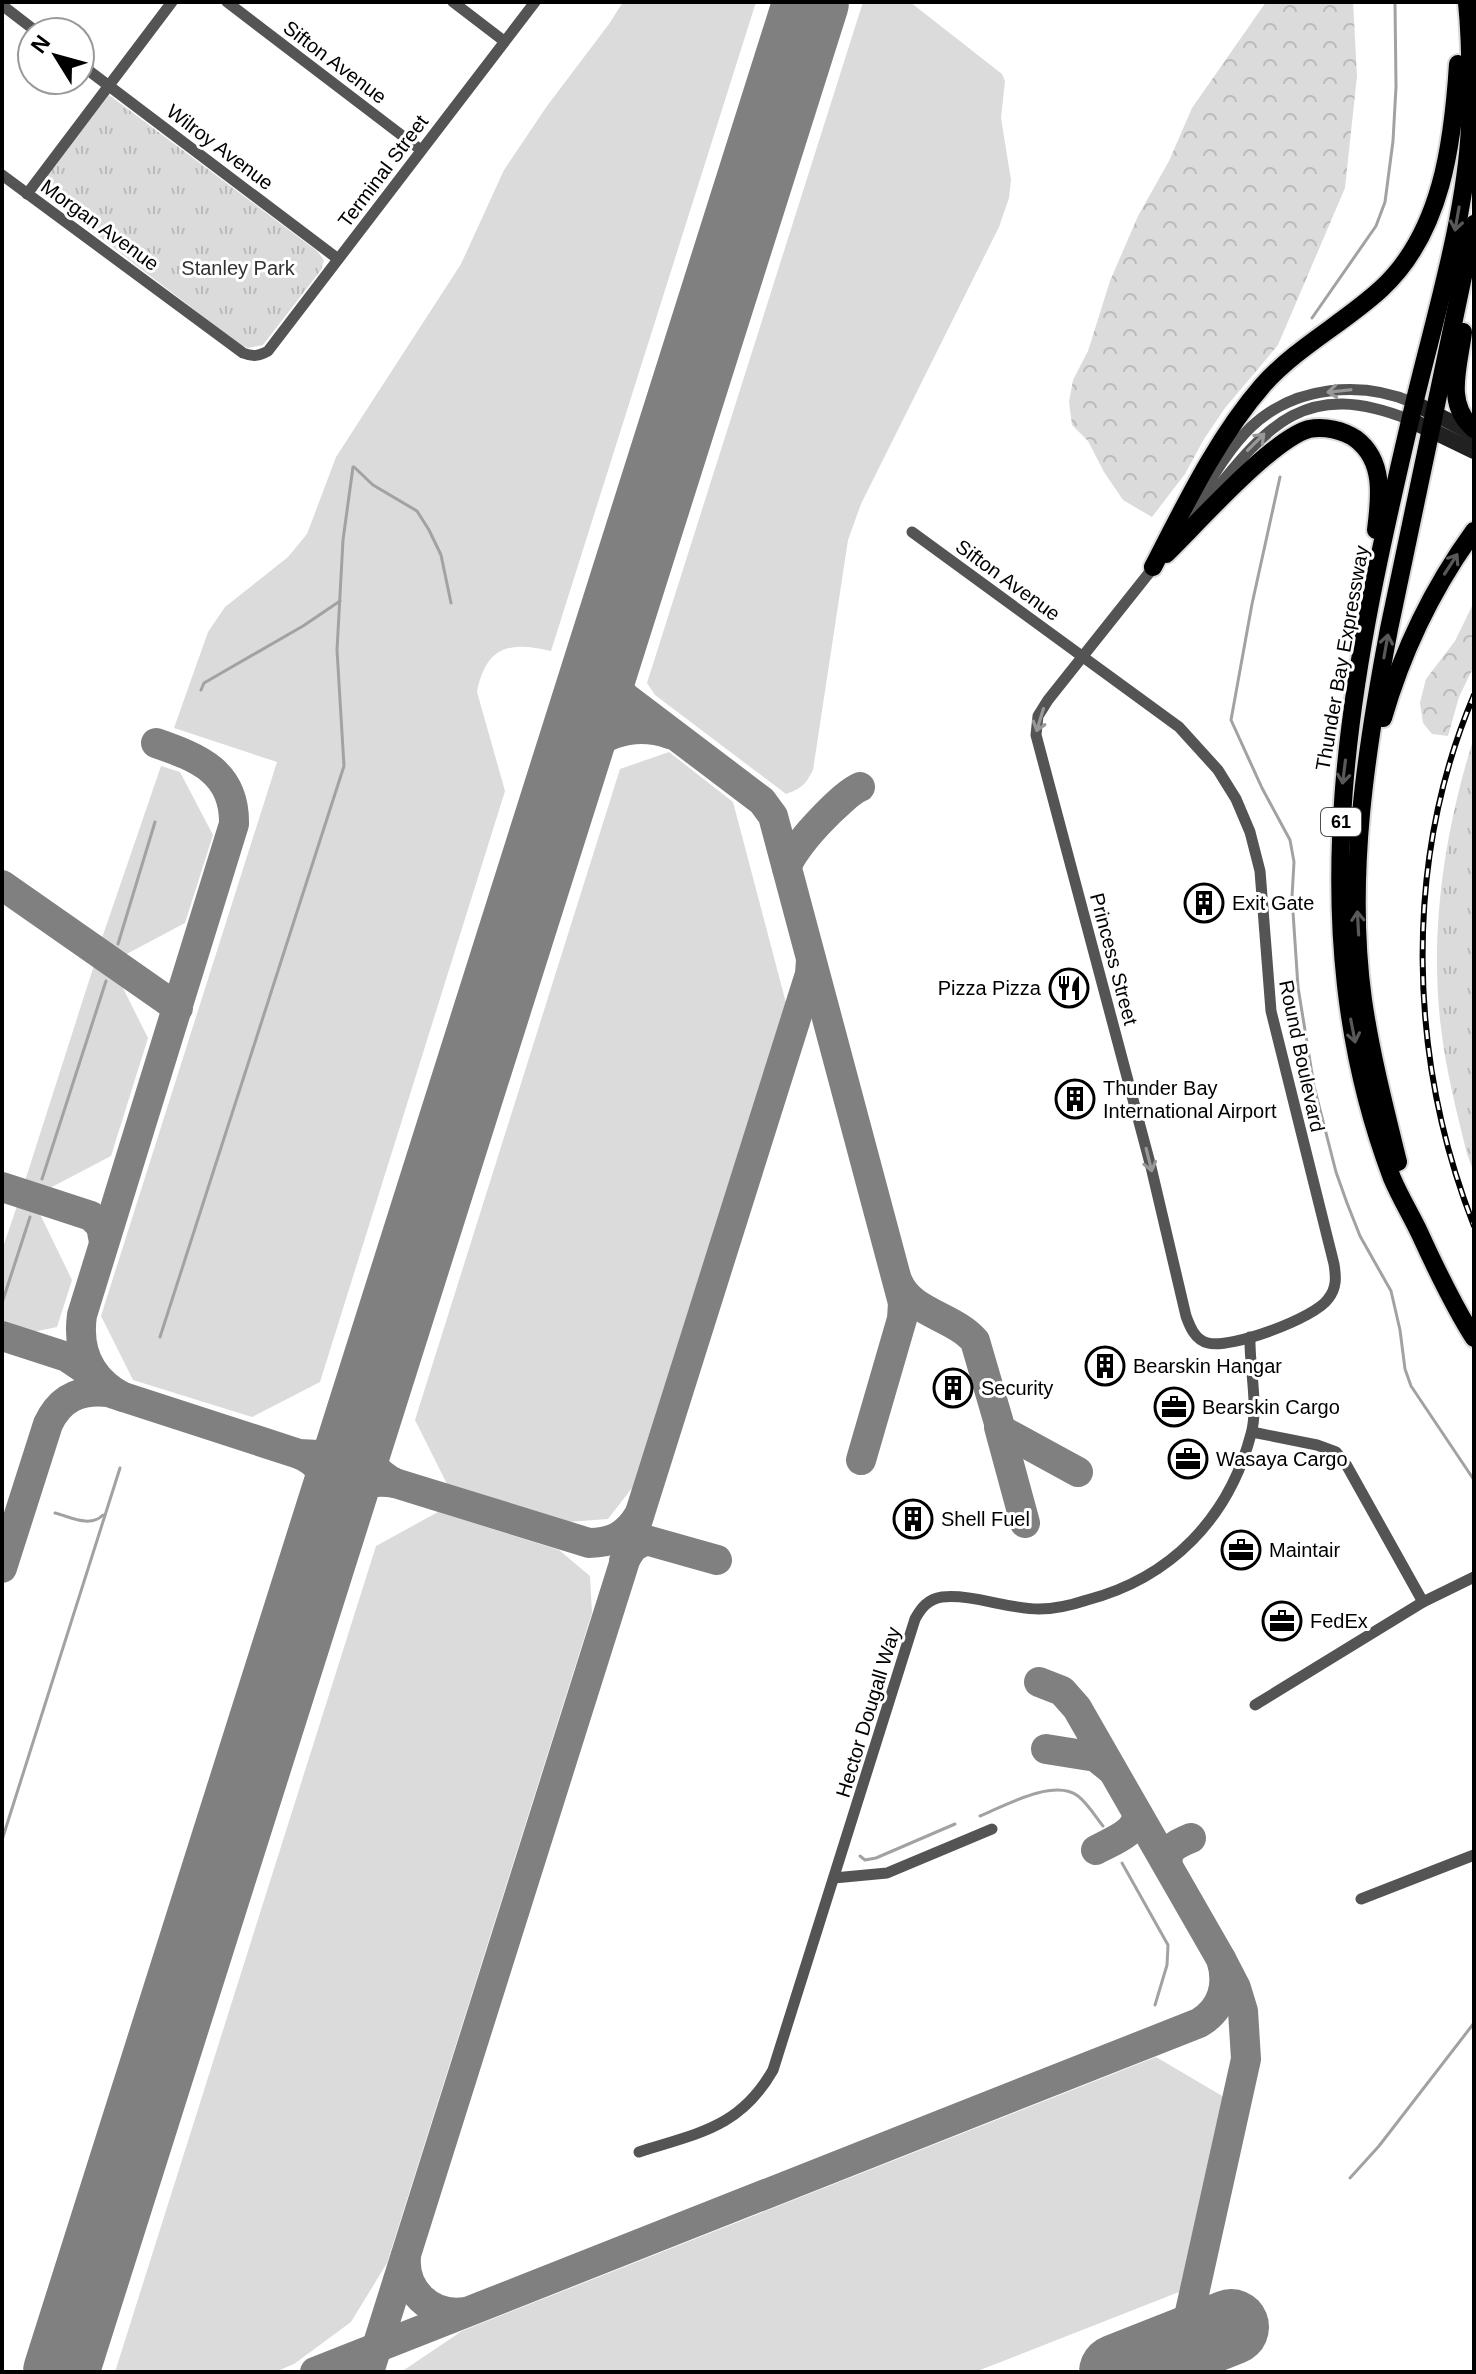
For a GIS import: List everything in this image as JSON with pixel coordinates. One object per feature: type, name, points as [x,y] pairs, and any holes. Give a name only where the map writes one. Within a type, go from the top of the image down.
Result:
[{"type":"highway","name":"Thunder Bay Expressway","points":[[1413,1219],[1394,1182],[1376,1131],[1351,1027],[1341,950],[1338,873],[1342,784],[1362,648],[1412,412],[1450,254],[1468,142],[1464,2]]},
{"type":"highway","points":[[1153,567],[1194,488],[1262,387],[1301,351],[1380,290],[1404,263],[1422,233],[1439,191],[1455,118],[1464,2]]},
{"type":"highway","name":"Thunder Bay Expressway","points":[[1413,1219],[1377,1075],[1363,998],[1357,903],[1358,845],[1386,642],[1473,229]]},
{"type":"highway","points":[[1473,229],[1466,315],[1455,389],[1459,414],[1474,432]]},
{"type":"highway","points":[[1153,567],[1276,447],[1308,430],[1324,428],[1348,434],[1366,449],[1379,476],[1378,516],[1362,648]]},
{"type":"highway","points":[[1365,779],[1409,638],[1430,597],[1474,531]]},
{"type":"highway","name":"61","points":[[1413,1219],[1474,1338]]},
{"type":"main road","points":[[1412,412],[1435,412],[1474,432]]},
{"type":"main road","points":[[1412,412],[1431,431],[1474,451]]},
{"type":"street","points":[[27,194],[172,2]]},
{"type":"street","name":"Sifton Avenue","points":[[227,2],[421,150]]},
{"type":"street","points":[[453,2],[504,41]]},
{"type":"street","name":"Terminal Street","points":[[255,356],[268,351],[535,2]]},
{"type":"street","name":"Wilroy Avenue","points":[[96,76],[338,259]]},
{"type":"street","name":"Morgan Avenue","points":[[2,175],[243,353],[255,356]]},
{"type":"street","name":"Princess Street","points":[[1153,567],[1241,438],[1267,414],[1305,397],[1350,389],[1386,393],[1412,412]]},
{"type":"street","name":"Princess Street","points":[[1250,1337],[1213,1344],[1205,1343],[1191,1330],[1036,727],[1038,716],[1153,567],[1246,453],[1275,425],[1288,416],[1326,405],[1367,405],[1412,412]]},
{"type":"street","name":"Sifton Avenue","points":[[912,532],[1084,657]]},
{"type":"street","name":"Round Boulevard","points":[[1084,657],[1179,727],[1198,745],[1236,799],[1256,851],[1263,896],[1266,976],[1271,1011],[1336,1275],[1331,1296],[1312,1313],[1250,1337]]},
{"type":"street","points":[[1250,1337],[1252,1432],[1317,1445],[1336,1452],[1347,1466],[1423,1602]]},
{"type":"street","name":"Hector Dougall Way","points":[[639,2152],[730,2119],[762,2090],[780,2050],[921,1608],[939,1597],[1039,1609],[1069,1606],[1139,1582],[1180,1552],[1210,1521],[1223,1502],[1252,1432]]},
{"type":"street","points":[[1255,1705],[1423,1602],[1474,1577]]},
{"type":"street","points":[[834,1878],[887,1873],[992,1829]]},
{"type":"street","points":[[1361,1899],[1474,1855]]},
{"type":"green space","points":[[623,2],[756,2],[551,651],[523,647],[502,650],[487,665],[481,677],[477,692],[505,791],[320,1382],[252,1417],[133,1380],[101,1316],[277,762],[174,728],[208,632],[225,607],[288,557],[307,534],[336,457],[461,264],[504,170]]},
{"type":"green space","points":[[863,2],[910,2],[1002,74],[1005,81],[1001,118],[1011,180],[1009,198],[999,227],[861,504],[848,540],[813,770],[802,785],[786,794],[655,695],[647,683]]},
{"type":"green space","points":[[1266,2],[1353,2],[1357,76],[1345,188],[1278,345],[1225,408],[1185,474],[1152,517],[1123,500],[1088,441],[1072,425],[1069,402],[1073,380],[1088,351],[1110,281],[1138,216],[1169,161],[1192,108]]},
{"type":"green space","name":"Stanley Park","points":[[109,95],[317,251],[324,260],[321,270],[263,345],[248,348],[240,345],[45,195],[42,188],[45,177]]},
{"type":"green space","points":[[1474,602],[1474,666],[1459,697],[1448,736],[1432,734],[1423,723],[1420,703],[1426,679],[1455,641]]},
{"type":"green space","points":[[1474,737],[1474,1173],[1446,1060],[1437,955],[1448,844]]},
{"type":"green space","points":[[669,752],[733,802],[786,1003],[632,1488],[608,1519],[568,1522],[447,1484],[415,1420],[620,769]]},
{"type":"green space","points":[[161,766],[180,772],[213,835],[185,923],[119,958],[102,945],[102,938]]},
{"type":"green space","points":[[95,962],[118,978],[148,1038],[111,1156],[48,1189],[25,1181]]},
{"type":"green space","points":[[17,1206],[40,1214],[72,1280],[57,1327],[28,1333],[2,1324],[2,1250]]},
{"type":"green space","points":[[438,1512],[559,1550],[590,1576],[592,1613],[387,2263],[351,2322],[294,2364],[275,2372],[115,2372],[376,1546]]},
{"type":"green space","points":[[1156,2057],[1224,2097],[1179,2292],[975,2372],[401,2372],[462,2331]]},
{"type":"waterway","points":[[1312,318],[1376,226],[1385,202],[1396,87],[1395,2]]},
{"type":"waterway","points":[[160,1337],[344,766],[337,650],[343,540],[353,467]]},
{"type":"waterway","points":[[354,467],[373,485],[417,511],[441,555],[451,603]]},
{"type":"waterway","points":[[1280,477],[1231,720],[1290,840],[1294,862],[1292,897],[1298,987],[1314,1086],[1336,1172],[1360,1236],[1391,1291],[1411,1386],[1474,1480]]},
{"type":"waterway","points":[[201,690],[204,683],[340,601]]},
{"type":"waterway","points":[[118,944],[155,822]]},
{"type":"waterway","points":[[42,1179],[106,981]]},
{"type":"waterway","points":[[2,1303],[30,1217]]},
{"type":"waterway","points":[[2,1840],[120,1468]]},
{"type":"waterway","points":[[55,1513],[86,1521],[103,1515]]},
{"type":"waterway","points":[[980,1816],[1029,1796],[1056,1790],[1078,1796],[1103,1826]]},
{"type":"waterway","points":[[860,1856],[865,1860],[876,1858],[955,1824]]},
{"type":"waterway","points":[[1122,1863],[1168,1945],[1167,1965],[1155,2005]]},
{"type":"waterway","points":[[1350,2178],[1379,2146],[1474,2023]]},
{"type":"taxiway","points":[[642,548],[611,644],[611,673],[626,698],[762,801],[773,816],[903,1303],[902,1319],[861,1460]]},
{"type":"taxiway","points":[[559,812],[573,770],[591,747],[602,739],[628,730],[656,730],[670,734]]},
{"type":"taxiway","points":[[123,1397],[102,1382],[88,1363],[82,1340],[82,1315],[234,824],[233,806],[221,779],[200,762],[156,743]]},
{"type":"taxiway","points":[[787,868],[797,849],[818,823],[860,787]]},
{"type":"taxiway","points":[[2,885],[178,1008]]},
{"type":"taxiway","points":[[369,2372],[810,974],[811,960]]},
{"type":"taxiway","points":[[2,1187],[91,1216],[101,1226],[104,1242]]},
{"type":"taxiway","points":[[898,1282],[913,1301],[975,1341],[1001,1430],[1078,1472]]},
{"type":"taxiway","points":[[2,1568],[48,1424],[58,1408],[72,1397],[88,1392],[108,1392],[299,1454],[318,1455],[333,1450],[355,1431],[391,1322]]},
{"type":"taxiway","points":[[2,1336],[67,1357],[95,1376]]},
{"type":"taxiway","points":[[368,1414],[364,1435],[367,1454],[377,1470],[395,1483],[589,1543],[618,1536],[639,1515]]},
{"type":"taxiway","points":[[999,1427],[1025,1523]]},
{"type":"taxiway","points":[[299,1454],[318,1466],[327,1483],[330,1503],[325,1525]]},
{"type":"taxiway","points":[[305,1614],[332,1524],[344,1500],[364,1485],[395,1483]]},
{"type":"taxiway","points":[[624,1561],[633,1547],[646,1540],[717,1560]]},
{"type":"taxiway","points":[[1039,1682],[1062,1691],[1077,1708],[1221,1959],[1236,1988],[1243,2011],[1246,2059],[1188,2321],[1182,2332],[1165,2348],[1109,2372]]},
{"type":"taxiway","points":[[1046,1749],[1096,1757],[1112,1770]]},
{"type":"taxiway","points":[[1096,1850],[1129,1831],[1137,1813]]},
{"type":"taxiway","points":[[1168,1866],[1168,1855],[1173,1848],[1191,1838]]},
{"type":"taxiway","points":[[315,2372],[1199,2023],[1214,2011],[1222,1995],[1224,1978],[1221,1959]]},
{"type":"taxiway","points":[[406,2256],[409,2280],[421,2299],[441,2310],[465,2312]]},
{"type":"taxiway","points":[[64,2372],[90,2289]]},
{"type":"runway","points":[[61,2372],[811,2]]},
{"type":"runway","points":[[1117,2372],[1231,2327]]},
{"type":"railway","points":[[1474,695],[1451,759],[1435,825],[1425,892],[1423,960],[1426,1028],[1436,1096],[1452,1162],[1474,1226]]},
{"type":"place","name":"Exit Gate","points":[[1204,903]]},
{"type":"place","name":"Pizza Pizza","points":[[1069,988]]},
{"type":"place","name":"Thunder Bay International Airport","points":[[1075,1099]]},
{"type":"place","name":"Bearskin Hangar","points":[[1105,1366]]},
{"type":"place","name":"Security","points":[[953,1388]]},
{"type":"place","name":"Bearskin Cargo","points":[[1174,1407]]},
{"type":"place","name":"Wasaya Cargo","points":[[1188,1459]]},
{"type":"place","name":"Shell Fuel","points":[[913,1519]]},
{"type":"place","name":"Maintair","points":[[1241,1550]]},
{"type":"place","name":"FedEx","points":[[1282,1621]]}]
